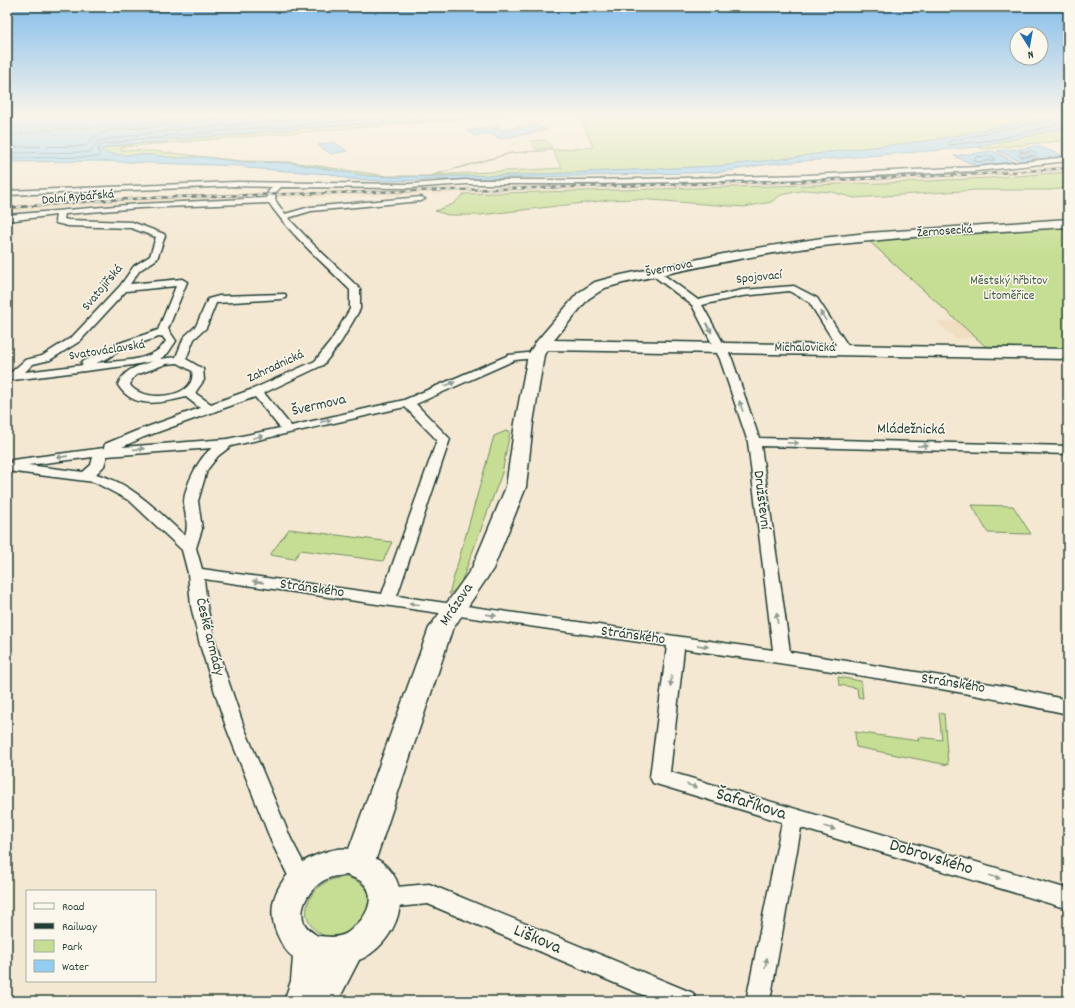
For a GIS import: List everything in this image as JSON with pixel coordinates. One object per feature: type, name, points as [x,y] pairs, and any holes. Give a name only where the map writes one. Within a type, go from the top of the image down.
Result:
[{"type":"main road","name":"Žernosecká","points":[[822,242],[868,237],[1068,223]]},
{"type":"main road","name":"Švermova","points":[[539,350],[575,303],[588,292],[613,280],[738,255],[822,242]]},
{"type":"main road","name":"Michalovická","points":[[539,350],[720,348],[1068,354]]},
{"type":"main road","name":"Mrázova","points":[[359,864],[441,628],[482,569],[516,487],[524,423],[539,350]]},
{"type":"main road","points":[[335,862],[359,864],[375,873],[385,888],[385,908],[376,929],[368,937],[347,950],[327,952],[309,949],[295,938],[288,922],[288,905],[291,896],[302,880],[311,872],[323,866],[335,862]]},
{"type":"main road","points":[[301,1001],[308,981],[309,949]]},
{"type":"main road","points":[[320,1001],[347,950]]},
{"type":"street","points":[[7,193],[194,185],[279,184],[380,186],[466,182],[647,181],[877,174],[977,169],[1040,162]]},
{"type":"street","points":[[271,200],[272,192],[279,184]]},
{"type":"street","points":[[282,217],[310,209],[421,199]]},
{"type":"street","name":"Dolní Rybářská","points":[[7,218],[130,206],[271,200]]},
{"type":"street","name":"Zahradnická","points":[[101,452],[140,434],[257,392],[319,363],[336,342],[355,309],[355,289],[282,217],[271,200]]},
{"type":"street","name":"Svatojiřská","points":[[10,377],[29,362],[46,358],[76,339],[122,288],[136,268],[150,262],[154,257],[161,236],[132,225],[68,223],[60,221],[61,212]]},
{"type":"street","points":[[654,272],[696,303]]},
{"type":"street","name":"Svatováclavská","points":[[10,377],[64,371],[152,358],[165,352],[171,341],[163,329],[182,282],[122,288]]},
{"type":"street","name":"Spojovací","points":[[696,303],[742,292],[791,288],[813,300],[844,349]]},
{"type":"street","points":[[180,360],[189,338],[201,328],[212,301],[219,299],[281,296]]},
{"type":"street","name":"Družstevní","points":[[696,303],[726,359],[754,442],[782,657]]},
{"type":"street","points":[[64,371],[104,356],[118,347],[165,331]]},
{"type":"street","name":"Švermova","points":[[101,452],[227,443],[288,430],[408,402],[513,357],[539,350]]},
{"type":"street","points":[[180,360],[197,369],[199,374],[199,380],[188,393],[174,397],[142,399],[129,393],[124,385],[127,377],[132,373],[164,361],[180,360]]},
{"type":"street","points":[[257,392],[288,430]]},
{"type":"street","points":[[188,393],[209,409]]},
{"type":"street","points":[[388,600],[444,439],[408,402]]},
{"type":"street","name":"Mládežnická","points":[[754,442],[1066,450]]},
{"type":"street","points":[[7,466],[99,479],[135,498],[189,548],[196,529],[191,501],[200,470],[213,453],[227,443]]},
{"type":"street","points":[[7,466],[101,452],[97,466],[86,476]]},
{"type":"street","name":"České armády","points":[[189,548],[196,573],[199,606],[208,645],[235,727],[282,843],[302,880]]},
{"type":"street","name":"Stránského","points":[[196,573],[782,657],[1004,692],[1068,707]]},
{"type":"street","name":"Šafaříkova","points":[[676,642],[660,777],[793,816],[758,1001]]},
{"type":"street","name":"Dobrovského","points":[[793,816],[1068,900]]},
{"type":"street","name":"Liškova","points":[[386,898],[429,894],[685,1001]]},
{"type":"shaded area","points":[[1068,165],[1068,172],[943,180],[816,185],[172,201],[105,204],[7,212],[7,205],[140,196],[810,179],[979,172]]},
{"type":"shaded area","points":[[957,321],[975,337],[956,339],[937,322]]},
{"type":"green space","points":[[246,162],[291,162],[387,176],[430,176],[562,168],[559,162],[754,162],[719,166],[524,175],[392,177],[368,176],[291,163]]},
{"type":"green space","points":[[1068,172],[1068,188],[1051,190],[977,190],[854,198],[832,192],[805,190],[781,195],[771,202],[744,207],[637,199],[609,200],[480,215],[448,215],[435,211],[453,204],[464,194],[887,183]]},
{"type":"green space","name":"Městský hřbitov Litoměřice","points":[[1068,227],[1068,350],[985,346],[869,241],[886,240],[889,238]]},
{"type":"green space","points":[[510,431],[502,473],[459,588],[449,594],[494,436]]},
{"type":"green space","points":[[972,505],[1013,506],[1031,534],[988,533]]},
{"type":"green space","points":[[289,529],[392,542],[383,561],[301,550],[294,559],[270,555]]},
{"type":"green space","points":[[838,677],[861,681],[863,698],[858,697],[857,688],[839,685]]},
{"type":"green space","points":[[939,713],[944,714],[948,765],[856,747],[855,732],[919,741],[918,737],[942,740]]},
{"type":"green space","points":[[346,877],[362,885],[366,890],[371,900],[369,913],[347,935],[338,937],[325,936],[312,927],[308,921],[307,907],[309,901],[312,894],[326,882],[337,878]]},
{"type":"water","points":[[126,162],[291,163],[368,176],[392,177],[524,175],[719,166],[754,162],[792,162],[768,164],[722,172],[387,181],[349,179],[330,174],[246,168],[243,166]]},
{"type":"water","points":[[968,162],[1015,162],[977,166]]},
{"type":"railway","points":[[7,208],[107,200],[174,197],[812,181],[983,174],[1068,168]]}]
